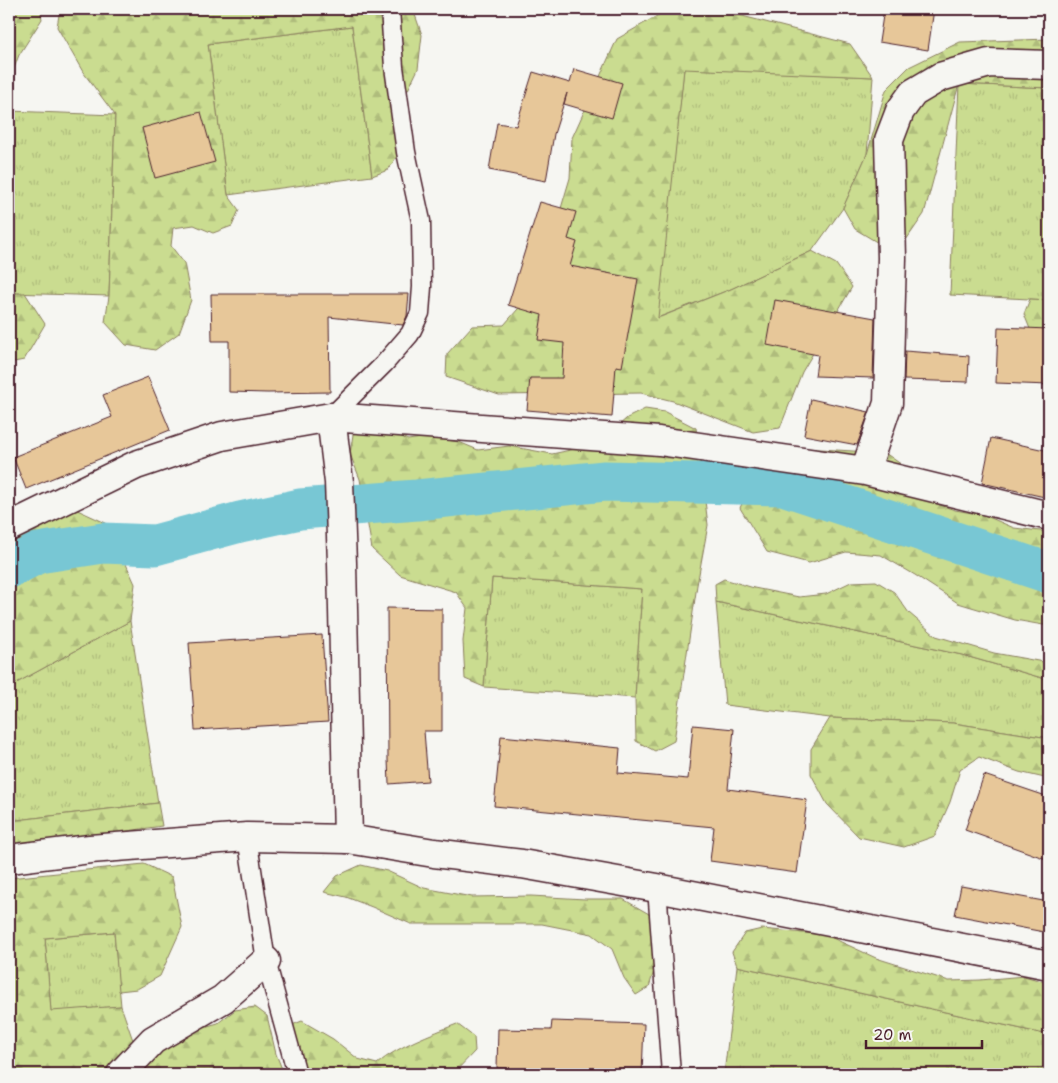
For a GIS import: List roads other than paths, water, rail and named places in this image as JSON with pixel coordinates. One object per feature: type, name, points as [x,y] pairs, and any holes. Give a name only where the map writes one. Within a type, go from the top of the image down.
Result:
[{"type":"street","points":[[865,471],[888,403],[892,258],[888,140],[900,112],[913,93],[940,76],[990,62],[1049,65]]},
{"type":"street","points":[[331,417],[339,482],[348,839]]},
{"type":"street","points":[[9,527],[136,465],[222,436],[331,417],[659,441],[865,471],[1049,516]]},
{"type":"street","points":[[9,859],[90,849],[247,838],[348,839],[434,853],[522,864],[657,888],[1049,964]]},
{"type":"street","points":[[121,1074],[153,1040],[223,999],[266,961]]},
{"type":"lane","points":[[331,417],[384,364],[410,334],[420,313],[422,287],[421,221],[406,152],[394,67],[390,9]]},
{"type":"lane","points":[[247,838],[266,961],[297,1074]]},
{"type":"lane","points":[[657,888],[671,1074]]},
{"type":"waterway","points":[[9,568],[38,553],[103,543],[155,545],[240,522],[300,509],[417,500],[605,481],[783,485],[1049,573]]}]
